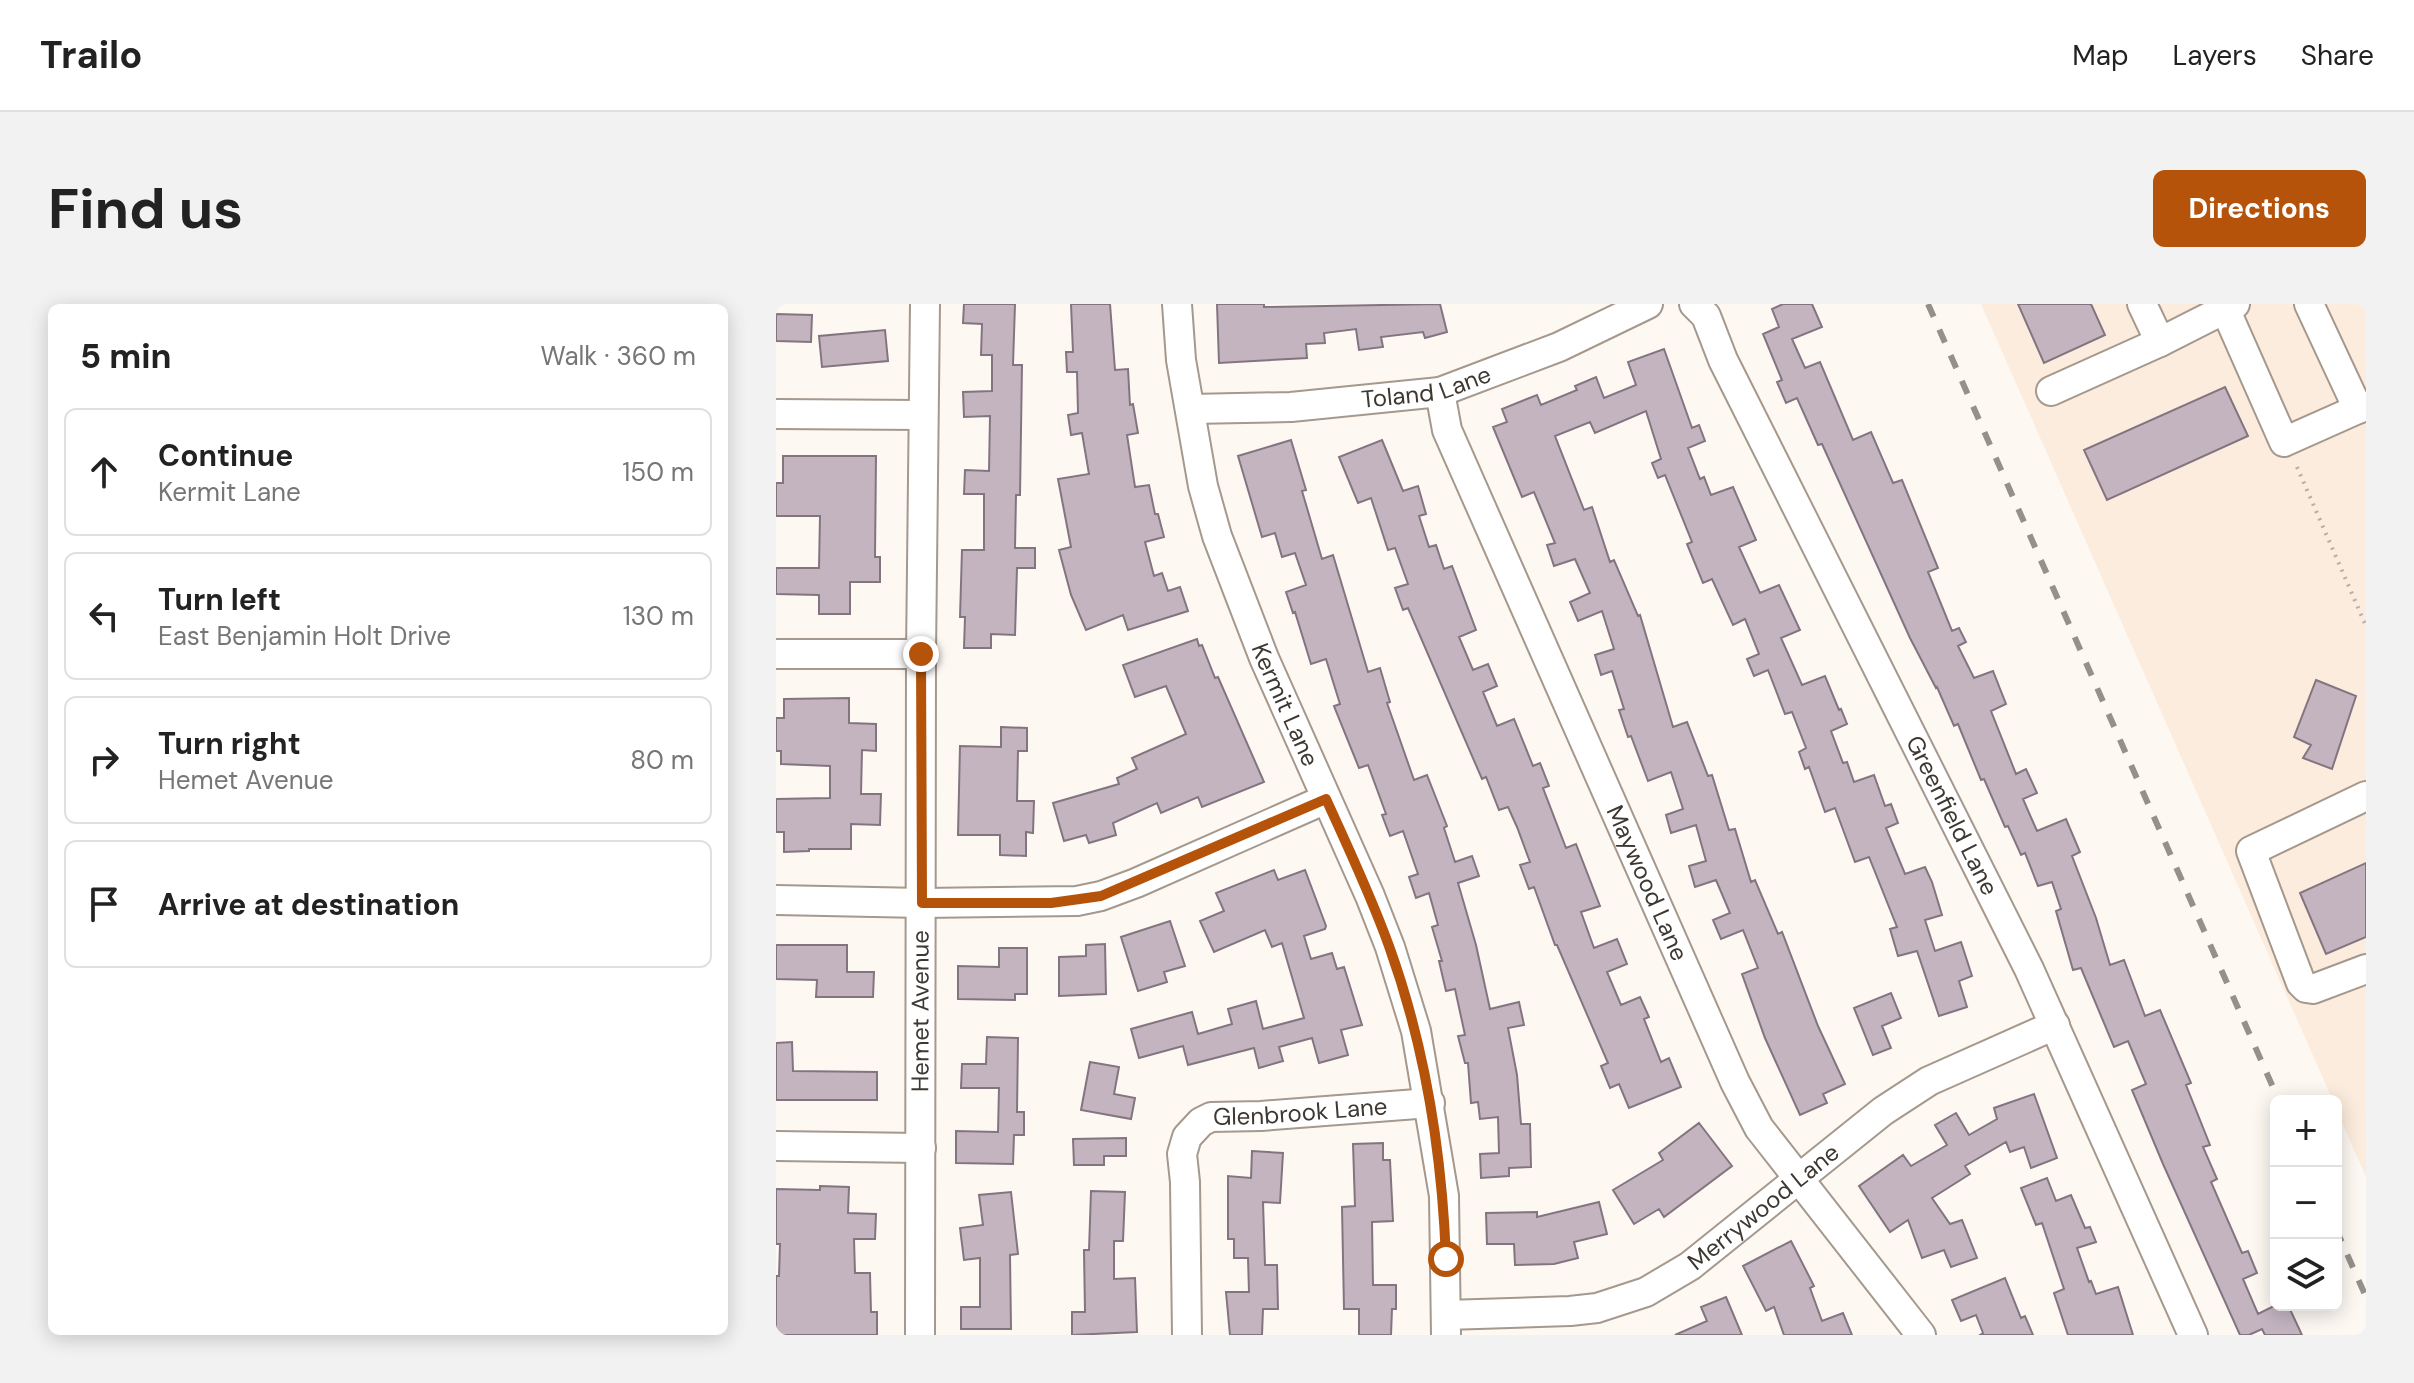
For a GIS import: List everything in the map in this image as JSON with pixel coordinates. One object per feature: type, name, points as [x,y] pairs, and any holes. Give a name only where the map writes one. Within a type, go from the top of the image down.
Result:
[{"type":"street","name":"Hemet Avenue","points":[[920,1335],[922,415],[925,304]]},
{"type":"street","name":"Kermit Lane","points":[[1177,304],[1181,360],[1203,486],[1217,536],[1264,658],[1390,947],[1416,1031],[1444,1196],[1446,1325]]},
{"type":"street","name":"Toland Lane","points":[[1190,409],[1291,407],[1440,392],[1559,347],[1648,304]]},
{"type":"street","name":"Greenfield Lane","points":[[1694,304],[1706,316],[1723,360],[2022,954],[2193,1335]]},
{"type":"street","points":[[2142,304],[2160,342]]},
{"type":"street","points":[[2051,391],[2160,342],[2228,306],[2284,442],[2362,407],[2309,304]]},
{"type":"street","name":"Maywood Lane","points":[[1440,392],[1447,430],[1735,1082],[1759,1128],[1921,1335]]},
{"type":"street","points":[[776,414],[922,415]]},
{"type":"street","points":[[776,654],[921,654]]},
{"type":"street","points":[[2366,796],[2251,851],[2301,983],[2313,989],[2366,969]]},
{"type":"street","points":[[776,900],[1051,903],[1101,896],[1326,799]]},
{"type":"street","name":"Merrywood Lane","points":[[1446,1325],[1597,1308],[1646,1292],[1690,1266],[1883,1111],[1929,1081],[2055,1025]]},
{"type":"street","name":"Glenbrook Lane","points":[[1187,1335],[1182,1154],[1187,1137],[1201,1122],[1211,1117],[1430,1103]]},
{"type":"street","points":[[776,1146],[921,1148]]},
{"type":"path","points":[[2297,467],[2366,626]]},
{"type":"shaded area","points":[[1981,304],[2366,304],[2366,1177],[2342,1123],[2342,1095],[2330,1095]]},
{"type":"building","points":[[964,304],[1015,304],[1013,365],[1022,365],[1020,495],[1016,495],[1015,548],[1035,548],[1035,568],[1017,568],[1015,635],[991,634],[991,648],[964,648],[965,617],[960,617],[962,550],[984,550],[984,494],[964,494],[965,470],[989,471],[990,416],[964,417],[963,392],[992,391],[992,355],[981,355],[982,324],[963,323]]},
{"type":"building","points":[[1071,304],[1110,304],[1115,370],[1128,369],[1130,405],[1133,404],[1138,433],[1127,435],[1135,487],[1149,485],[1164,537],[1145,542],[1154,576],[1162,573],[1168,591],[1180,587],[1188,611],[1128,630],[1123,615],[1086,630],[1071,595],[1059,550],[1071,547],[1058,479],[1089,474],[1082,433],[1071,435],[1068,415],[1078,413],[1077,372],[1067,372],[1066,352],[1073,352]]},
{"type":"building","points":[[1217,304],[1264,304],[1264,307],[1440,304],[1447,332],[1425,338],[1423,332],[1381,337],[1383,347],[1359,350],[1356,329],[1324,333],[1325,343],[1306,344],[1307,358],[1219,363]]},
{"type":"building","points":[[1783,304],[1812,304],[1822,327],[1792,339],[1805,368],[1820,362],[1853,440],[1871,432],[1893,483],[1902,480],[1938,568],[1928,572],[1952,631],[1959,628],[1966,642],[1958,646],[1974,678],[1993,671],[2006,704],[1991,711],[2016,774],[2026,769],[2037,793],[2023,799],[2037,831],[2066,819],[2080,852],[2072,856],[2110,965],[2124,960],[2145,1016],[2160,1010],[2191,1083],[2186,1085],[2210,1145],[2203,1147],[2217,1179],[2211,1182],[2242,1253],[2248,1251],[2257,1273],[2243,1279],[2258,1314],[2270,1308],[2270,1311],[2291,1311],[2302,1335],[2265,1335],[2262,1329],[2240,1335],[2132,1090],[2146,1084],[2128,1041],[2114,1047],[2081,968],[2073,970],[2056,911],[2061,909],[2052,882],[2038,886],[2025,853],[2021,855],[2008,826],[2005,827],[1958,724],[1954,726],[1910,638],[1822,444],[1818,445],[1797,398],[1786,403],[1777,382],[1782,380],[1763,334],[1779,327],[1772,309]]},
{"type":"building","points":[[2018,304],[2091,304],[2105,335],[2044,363]]},
{"type":"building","points":[[776,314],[812,315],[811,342],[776,341]]},
{"type":"building","points":[[885,330],[888,361],[822,367],[819,336]]},
{"type":"building","points":[[1664,349],[1692,428],[1699,425],[1705,441],[1688,448],[1700,479],[1704,477],[1711,495],[1733,487],[1756,540],[1739,547],[1760,593],[1779,585],[1800,630],[1781,638],[1802,685],[1825,676],[1847,724],[1831,731],[1843,763],[1847,762],[1854,782],[1874,775],[1885,806],[1891,804],[1898,823],[1886,828],[1905,874],[1925,867],[1932,882],[1942,915],[1925,920],[1935,951],[1961,942],[1972,976],[1959,981],[1967,1007],[1939,1016],[1917,951],[1898,956],[1890,929],[1897,927],[1869,857],[1855,862],[1835,808],[1825,812],[1809,767],[1805,769],[1799,752],[1806,748],[1792,712],[1785,714],[1768,670],[1754,676],[1747,659],[1759,654],[1745,619],[1733,625],[1712,579],[1703,583],[1687,544],[1692,542],[1665,475],[1658,478],[1652,463],[1661,459],[1646,411],[1595,433],[1590,422],[1555,436],[1584,510],[1592,507],[1610,562],[1614,560],[1640,615],[1673,727],[1687,722],[1708,776],[1712,775],[1729,830],[1735,829],[1751,882],[1755,880],[1778,934],[1782,932],[1818,1026],[1845,1084],[1823,1094],[1827,1103],[1800,1115],[1765,1038],[1742,974],[1758,968],[1743,930],[1721,939],[1713,920],[1730,913],[1716,880],[1695,887],[1689,866],[1706,861],[1696,825],[1671,833],[1666,815],[1683,809],[1671,772],[1648,781],[1619,710],[1624,709],[1612,671],[1601,675],[1595,655],[1614,649],[1602,611],[1578,621],[1570,602],[1590,593],[1575,559],[1554,566],[1547,545],[1555,543],[1534,492],[1522,497],[1493,427],[1507,422],[1502,409],[1537,395],[1541,405],[1577,390],[1575,386],[1596,377],[1604,398],[1636,385],[1628,362]]},
{"type":"building","points":[[2225,387],[2248,436],[2107,500],[2084,450]]},
{"type":"building","points":[[1291,440],[1322,559],[1333,555],[1368,672],[1380,668],[1390,702],[1387,703],[1414,780],[1427,775],[1447,826],[1444,828],[1455,862],[1472,856],[1479,876],[1458,883],[1490,1009],[1519,1002],[1524,1025],[1508,1028],[1517,1075],[1521,1124],[1530,1124],[1531,1167],[1509,1168],[1509,1176],[1481,1178],[1480,1154],[1499,1153],[1498,1117],[1480,1119],[1478,1102],[1471,1103],[1468,1063],[1465,1063],[1458,1036],[1465,1035],[1455,989],[1446,991],[1439,961],[1442,961],[1432,927],[1438,925],[1429,893],[1416,898],[1409,877],[1418,874],[1403,831],[1390,836],[1382,815],[1386,814],[1368,765],[1359,768],[1334,706],[1340,704],[1326,659],[1311,664],[1286,592],[1306,585],[1295,553],[1282,557],[1275,533],[1262,537],[1238,456]]},
{"type":"building","points":[[1382,440],[1403,491],[1418,486],[1426,514],[1419,516],[1429,547],[1436,545],[1444,569],[1452,566],[1476,630],[1459,637],[1473,670],[1488,664],[1497,686],[1483,692],[1497,726],[1514,719],[1533,766],[1540,763],[1549,786],[1543,788],[1566,848],[1576,844],[1600,906],[1581,912],[1594,948],[1617,939],[1627,964],[1607,972],[1621,1005],[1640,997],[1649,1017],[1644,1019],[1661,1062],[1669,1058],[1681,1087],[1629,1108],[1619,1084],[1610,1088],[1601,1066],[1608,1063],[1555,945],[1534,887],[1529,889],[1520,865],[1530,862],[1517,827],[1508,807],[1499,810],[1486,777],[1482,779],[1408,608],[1403,610],[1395,588],[1408,584],[1395,548],[1388,550],[1371,498],[1358,503],[1339,457]]},
{"type":"building","points":[[783,456],[876,456],[875,557],[880,557],[880,582],[850,582],[850,614],[819,614],[819,595],[776,594],[776,568],[819,568],[820,516],[776,516],[776,483],[783,483]]},
{"type":"building","points":[[1197,639],[1215,678],[1218,677],[1264,782],[1202,807],[1198,797],[1161,813],[1157,803],[1113,823],[1116,835],[1089,843],[1086,835],[1064,841],[1053,803],[1119,784],[1117,778],[1137,769],[1132,758],[1186,734],[1166,686],[1135,697],[1123,665]]},
{"type":"building","points":[[2316,680],[2356,696],[2332,769],[2303,758],[2311,745],[2294,737]]},
{"type":"building","points":[[849,698],[849,723],[876,724],[876,751],[862,750],[861,794],[881,794],[880,825],[851,824],[851,849],[784,852],[784,832],[776,832],[776,799],[830,798],[830,766],[781,764],[781,751],[776,751],[776,718],[784,718],[784,699]]},
{"type":"building","points":[[1001,727],[1027,728],[1027,751],[1018,751],[1017,801],[1034,801],[1033,833],[1026,832],[1026,856],[1000,855],[1000,835],[958,835],[960,746],[1001,747]]},
{"type":"building","points":[[2366,863],[2366,937],[2326,954],[2300,893]]},
{"type":"building","points":[[1274,870],[1278,880],[1305,870],[1326,926],[1304,936],[1311,959],[1332,953],[1337,969],[1344,967],[1362,1025],[1341,1030],[1348,1055],[1319,1063],[1312,1038],[1279,1047],[1283,1061],[1259,1068],[1254,1048],[1188,1065],[1183,1046],[1139,1058],[1131,1029],[1192,1012],[1198,1034],[1232,1024],[1228,1009],[1256,1001],[1263,1029],[1304,1018],[1282,943],[1272,947],[1265,930],[1214,952],[1200,921],[1224,911],[1216,893]]},
{"type":"building","points":[[1170,921],[1185,966],[1164,972],[1167,982],[1138,991],[1121,937]]},
{"type":"building","points":[[1105,944],[1106,994],[1059,996],[1059,957],[1086,956],[1086,945]]},
{"type":"building","points":[[776,945],[847,945],[847,972],[874,972],[873,997],[816,997],[817,980],[776,979]]},
{"type":"building","points":[[999,948],[1027,948],[1027,994],[1015,994],[1015,1000],[958,999],[958,966],[999,967]]},
{"type":"building","points":[[1891,993],[1901,1018],[1882,1026],[1891,1048],[1873,1055],[1854,1008]]},
{"type":"building","points":[[987,1037],[1018,1038],[1017,1112],[1024,1112],[1024,1135],[1014,1135],[1013,1164],[956,1163],[956,1131],[998,1132],[999,1088],[961,1088],[962,1064],[986,1064]]},
{"type":"building","points":[[792,1042],[793,1071],[877,1072],[877,1100],[776,1100],[776,1043]]},
{"type":"building","points":[[1090,1062],[1119,1067],[1114,1094],[1135,1098],[1131,1119],[1081,1110]]},
{"type":"building","points":[[2034,1094],[2057,1158],[2031,1168],[2024,1147],[2010,1152],[2006,1142],[1965,1166],[1970,1174],[1932,1198],[1950,1224],[1962,1220],[1977,1258],[1951,1267],[1944,1250],[1922,1258],[1908,1220],[1890,1232],[1859,1186],[1903,1155],[1911,1166],[1947,1145],[1935,1125],[1956,1113],[1969,1135],[1997,1119],[1994,1108]]},
{"type":"building","points":[[1699,1123],[1732,1166],[1664,1217],[1659,1209],[1634,1224],[1613,1190],[1663,1160],[1659,1153]]},
{"type":"building","points":[[1126,1138],[1126,1156],[1104,1156],[1104,1165],[1074,1165],[1073,1139]]},
{"type":"building","points":[[1383,1143],[1383,1160],[1390,1160],[1393,1221],[1372,1222],[1373,1285],[1396,1285],[1396,1309],[1392,1309],[1391,1335],[1359,1335],[1359,1309],[1344,1309],[1342,1207],[1355,1206],[1353,1144]]},
{"type":"building","points":[[1252,1151],[1283,1153],[1280,1203],[1263,1202],[1265,1265],[1277,1265],[1278,1309],[1263,1309],[1262,1335],[1230,1335],[1226,1292],[1249,1292],[1248,1258],[1234,1258],[1234,1239],[1228,1239],[1228,1176],[1251,1178]]},
{"type":"building","points":[[2047,1178],[2056,1201],[2071,1195],[2085,1228],[2090,1227],[2096,1242],[2077,1248],[2089,1282],[2096,1294],[2118,1287],[2133,1335],[2068,1335],[2054,1293],[2064,1289],[2042,1223],[2036,1225],[2021,1188]]},
{"type":"building","points":[[820,1186],[849,1187],[848,1213],[876,1214],[875,1239],[854,1239],[855,1273],[870,1273],[871,1312],[877,1312],[877,1335],[776,1335],[776,1276],[779,1276],[780,1244],[776,1244],[776,1189],[820,1190]]},
{"type":"building","points":[[1091,1191],[1125,1192],[1123,1241],[1114,1241],[1114,1279],[1135,1278],[1137,1332],[1072,1335],[1072,1312],[1085,1312],[1084,1250],[1089,1250]]},
{"type":"building","points":[[1011,1192],[1018,1254],[1010,1255],[1011,1329],[961,1329],[961,1307],[980,1307],[980,1258],[964,1260],[960,1228],[983,1225],[979,1195]]},
{"type":"building","points":[[1599,1202],[1607,1234],[1574,1242],[1578,1258],[1554,1264],[1515,1265],[1514,1244],[1487,1244],[1486,1213],[1537,1212],[1537,1217]]},
{"type":"building","points":[[1791,1241],[1814,1286],[1810,1288],[1822,1321],[1843,1313],[1852,1335],[1784,1335],[1774,1307],[1766,1311],[1743,1266]]},
{"type":"building","points":[[2005,1278],[2021,1318],[2025,1316],[2033,1335],[1980,1335],[1983,1333],[1976,1315],[1961,1321],[1952,1300]]},
{"type":"building","points":[[1726,1297],[1742,1335],[1675,1335],[1707,1321],[1701,1307]]},
{"type":"railway","points":[[1928,304],[2276,1095]]},
{"type":"railway","points":[[2340,1239],[2366,1297]]},
{"type":"route","points":[[921,654],[922,903],[1051,903],[1101,896],[1326,799],[1390,947],[1416,1031],[1444,1196],[1446,1259]]}]
